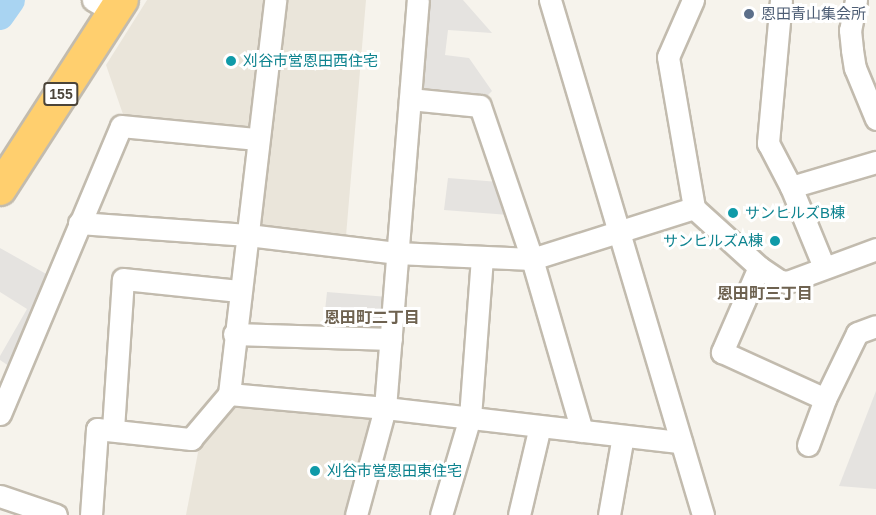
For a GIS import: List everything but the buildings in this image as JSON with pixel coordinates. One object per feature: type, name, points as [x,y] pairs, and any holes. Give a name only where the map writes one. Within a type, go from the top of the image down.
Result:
[{"type":"highway","name":"155","points":[[0,189],[110,4]]},
{"type":"street","points":[[91,515],[97,429],[191,439],[229,394],[234,334],[248,235],[256,139],[275,0]]},
{"type":"street","points":[[356,515],[385,408],[418,0]]},
{"type":"street","points":[[550,0],[703,515]]},
{"type":"street","points":[[693,0],[668,57],[694,208],[759,267],[773,278],[787,282],[876,249]]},
{"type":"street","points":[[781,0],[768,143],[791,187],[824,267]]},
{"type":"street","points":[[856,0],[850,30],[855,68],[876,119]]},
{"type":"street","points":[[410,99],[480,106],[532,259],[582,431]]},
{"type":"street","points":[[0,414],[122,126],[256,139]]},
{"type":"street","points":[[791,187],[876,162]]},
{"type":"street","points":[[80,223],[248,235],[396,252],[532,259],[694,208]]},
{"type":"street","points":[[441,515],[470,417],[482,257]]},
{"type":"street","points":[[759,267],[722,352],[825,399]]},
{"type":"street","points":[[113,429],[123,279],[240,291]]},
{"type":"street","points":[[808,445],[825,399],[857,333],[876,326]]},
{"type":"street","points":[[234,334],[391,339]]},
{"type":"street","points":[[229,394],[470,417],[681,442]]},
{"type":"street","points":[[519,515],[540,426]]},
{"type":"street","points":[[609,515],[624,436]]},
{"type":"street","points":[[0,496],[56,515]]},
{"type":"shaded area","points":[[147,0],[366,0],[346,236],[257,226],[268,131],[126,123],[106,65]]},
{"type":"shaded area","points":[[423,0],[463,0],[492,33],[448,30],[445,55],[469,58],[492,91],[482,101],[415,94]]},
{"type":"shaded area","points":[[448,178],[499,182],[509,215],[444,210]]},
{"type":"shaded area","points":[[0,248],[48,275],[9,366],[0,360],[0,356],[27,309],[0,292]]},
{"type":"shaded area","points":[[327,292],[388,297],[384,331],[323,330]]},
{"type":"shaded area","points":[[876,391],[876,489],[839,486]]},
{"type":"shaded area","points":[[231,403],[372,417],[346,515],[186,515],[200,442]]},
{"type":"waterway","points":[[0,16],[11,0]]},
{"type":"place","name":"恩田青山集会所","points":[[749,14]]},
{"type":"place","name":"刈谷市営恩田西住宅","points":[[231,61]]},
{"type":"place","name":"サンヒルズB棟","points":[[733,213]]},
{"type":"place","name":"サンヒルズA棟","points":[[775,241]]},
{"type":"place","name":"刈谷市営恩田東住宅","points":[[315,471]]},
{"type":"district","name":"恩田町三丁目","points":[[765,294]]},
{"type":"district","name":"恩田町二丁目","points":[[372,318]]}]
